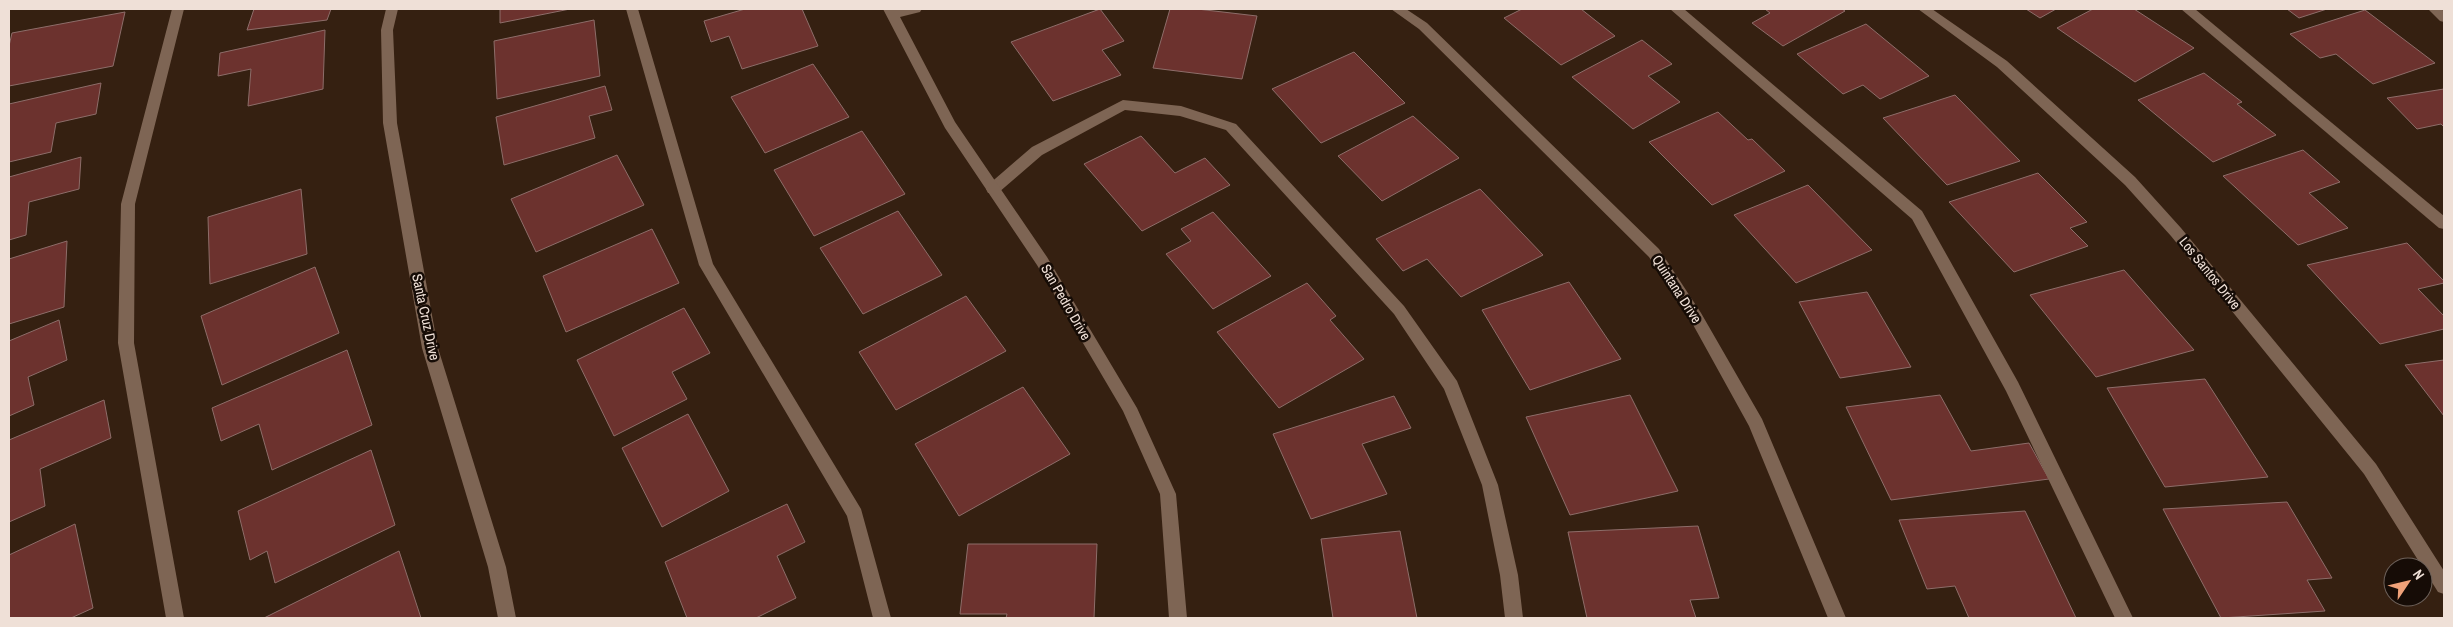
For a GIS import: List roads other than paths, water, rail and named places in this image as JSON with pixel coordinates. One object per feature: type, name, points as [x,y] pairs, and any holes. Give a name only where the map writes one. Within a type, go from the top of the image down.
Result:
[{"type":"street","points":[[175,618],[126,343],[128,204],[178,9]]},
{"type":"street","name":"Santa Cruz Drive","points":[[392,9],[387,30],[390,123],[430,348],[497,567],[507,618]]},
{"type":"street","points":[[632,9],[706,266],[854,514],[882,618]]},
{"type":"street","points":[[890,12],[916,9]]},
{"type":"street","name":"Quintana Drive","points":[[1397,9],[1423,26],[1654,253],[1696,317],[1756,424],[1837,618]]},
{"type":"street","points":[[1676,9],[1917,215],[2012,387],[2124,618]]},
{"type":"street","name":"Los Santos Drive","points":[[1924,9],[2002,64],[2130,182],[2176,232],[2370,469],[2444,586]]},
{"type":"street","points":[[2187,9],[2444,224]]},
{"type":"street","points":[[2434,9],[2444,18]]},
{"type":"street","name":"San Pedro Drive","points":[[890,12],[950,125],[1042,261],[1128,408],[1168,494],[1178,618]]},
{"type":"street","points":[[993,188],[1037,151],[1123,105],[1181,111],[1231,128],[1264,161],[1399,310],[1451,386],[1490,485],[1509,575],[1514,618]]}]
